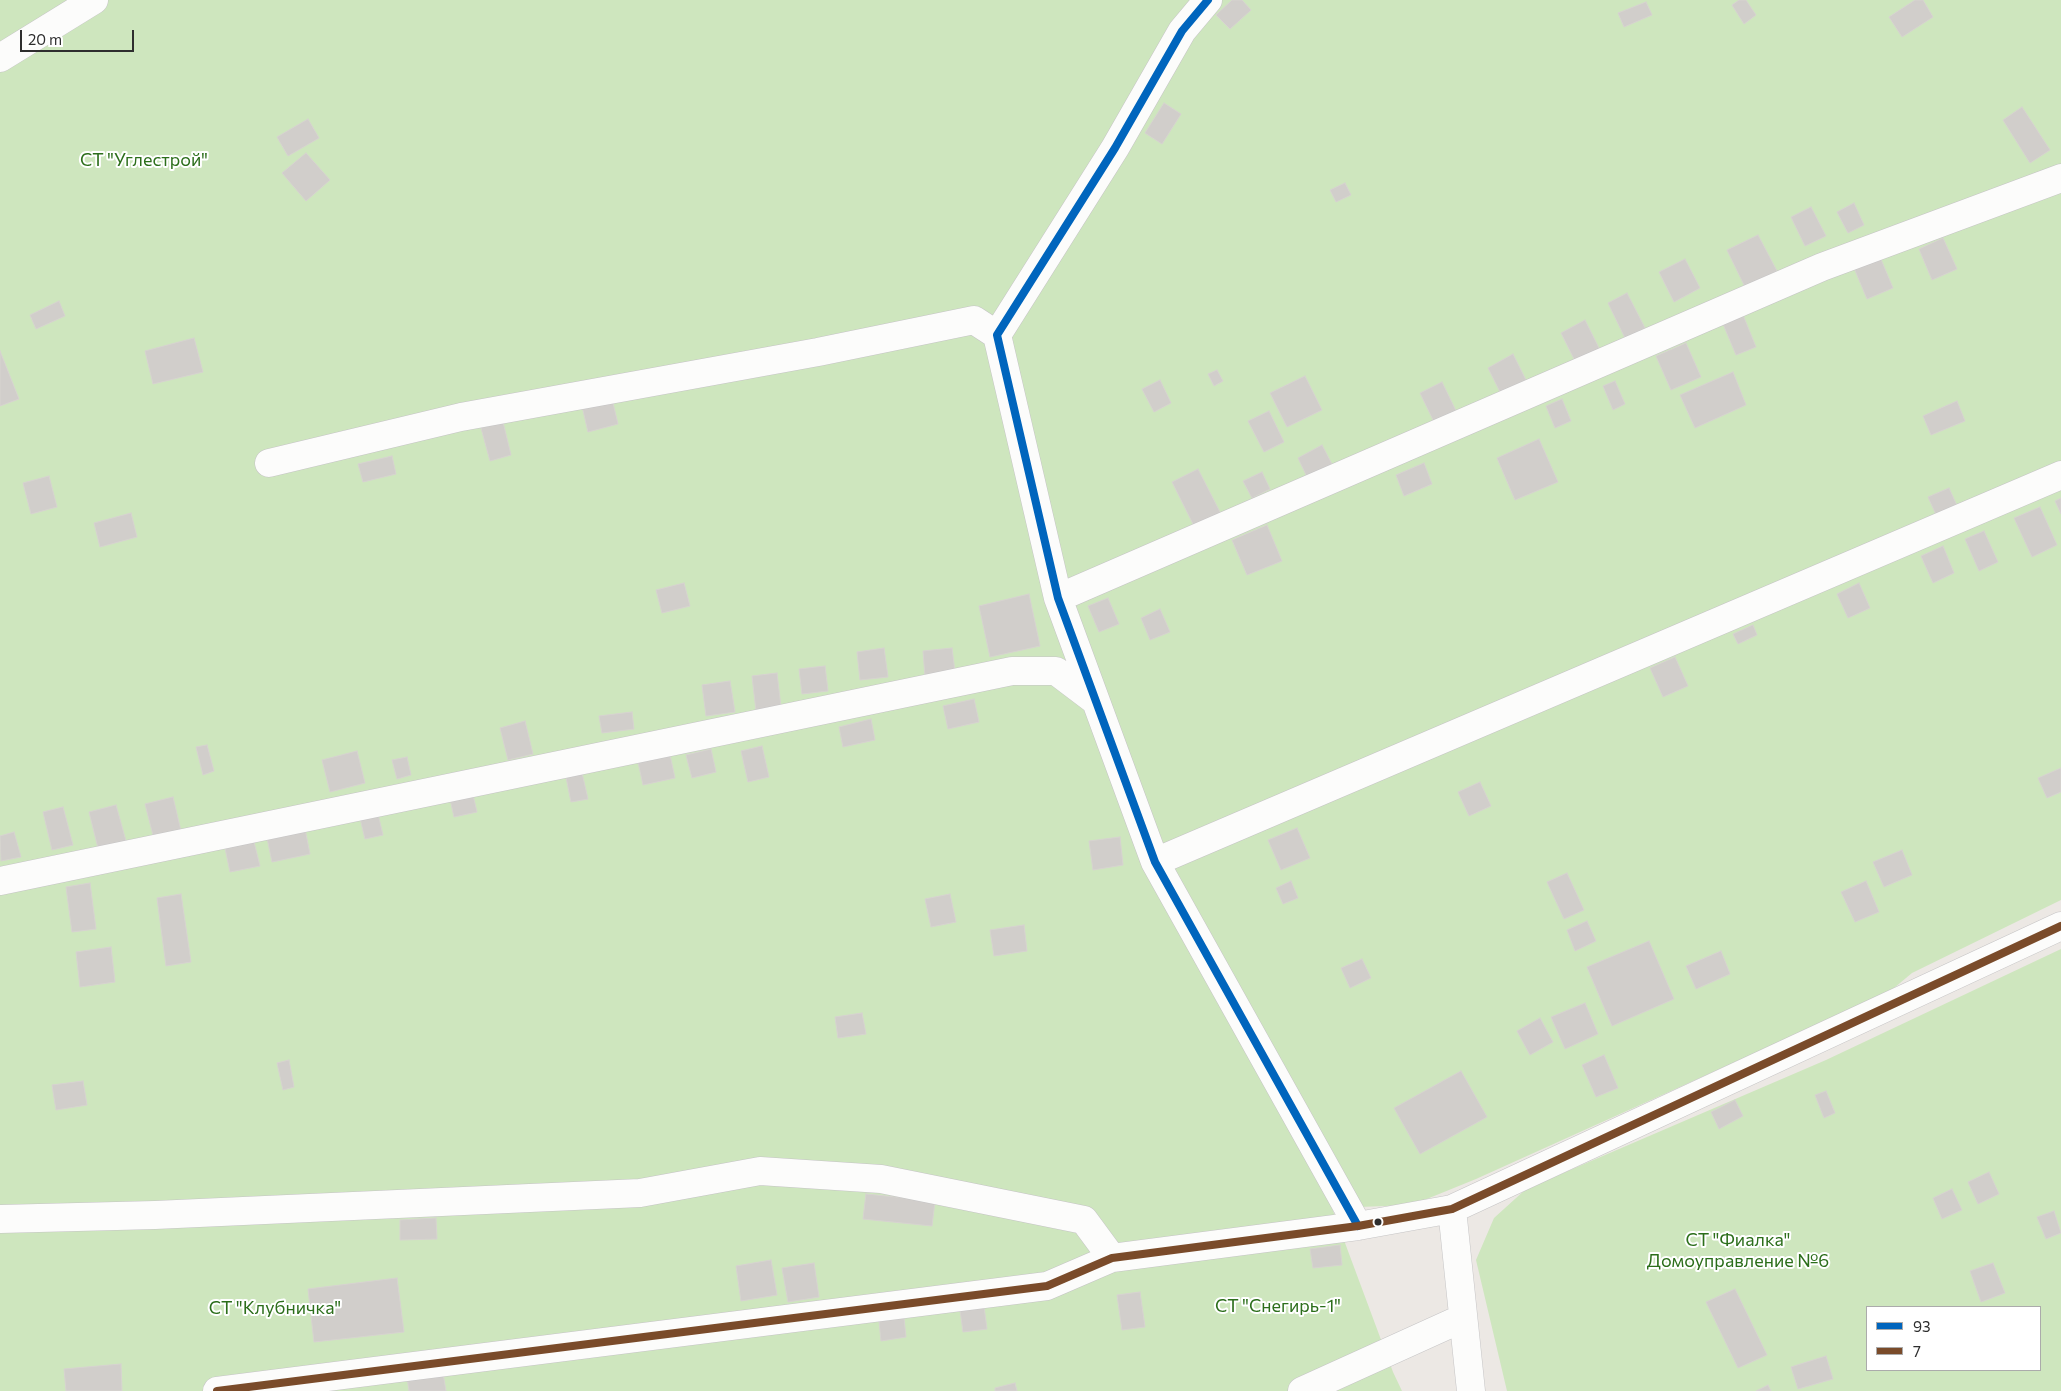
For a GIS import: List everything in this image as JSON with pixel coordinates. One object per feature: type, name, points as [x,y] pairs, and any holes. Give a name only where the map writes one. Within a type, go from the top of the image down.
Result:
[{"type":"street","points":[[0,58],[94,0]]},
{"type":"street","points":[[997,335],[1115,148],[1182,31],[1208,0]]},
{"type":"street","points":[[1058,598],[1822,267],[2061,178]]},
{"type":"street","points":[[269,464],[461,417],[818,352],[974,320],[997,335],[1058,598],[1093,699],[1155,862],[1358,1226]]},
{"type":"street","points":[[1155,862],[2061,475]]},
{"type":"street","points":[[0,881],[1012,671],[1056,671],[1093,699]]},
{"type":"street","points":[[217,1391],[1047,1286],[1112,1258],[1358,1226],[1452,1209],[2061,926]]},
{"type":"street","points":[[0,1219],[156,1215],[640,1193],[760,1171],[881,1179],[1084,1220],[1112,1258]]},
{"type":"street","points":[[1452,1209],[1471,1391]]},
{"type":"street","points":[[1302,1391],[1463,1318]]},
{"type":"green space","points":[[0,0],[2061,0],[2061,900],[1912,973],[1888,993],[1476,1179],[1412,1205],[1332,1208],[1393,1372],[1402,1391],[0,1391]]},
{"type":"green space","name":"СТ \"Фиалка\" Домоуправление №6","points":[[2061,949],[2061,1391],[1507,1391],[1476,1260],[1494,1218],[1526,1189],[1826,1060]]},
{"type":"building","points":[[1232,0],[1242,0],[1251,10],[1230,29],[1216,15]]},
{"type":"building","points":[[1739,0],[1746,0],[1756,15],[1744,24],[1732,5]]},
{"type":"building","points":[[1915,0],[1923,0],[1933,17],[1902,37],[1889,17]]},
{"type":"building","points":[[1646,2],[1652,15],[1624,27],[1618,13]]},
{"type":"building","points":[[1164,103],[1181,114],[1162,144],[1145,133]]},
{"type":"building","points":[[2022,107],[2050,150],[2030,163],[2003,120]]},
{"type":"building","points":[[308,119],[319,138],[288,156],[277,137]]},
{"type":"building","points":[[306,153],[330,180],[306,201],[282,173]]},
{"type":"building","points":[[1345,183],[1351,195],[1336,202],[1330,190]]},
{"type":"building","points":[[1854,203],[1864,225],[1848,233],[1837,212]]},
{"type":"building","points":[[1811,207],[1826,236],[1805,246],[1791,217]]},
{"type":"building","points":[[1758,235],[1777,271],[1745,287],[1727,250]]},
{"type":"building","points":[[1943,238],[1957,269],[1932,280],[1919,249]]},
{"type":"building","points":[[1880,257],[1893,288],[1867,299],[1854,268]]},
{"type":"building","points":[[1685,259],[1700,288],[1674,302],[1659,272]]},
{"type":"building","points":[[1627,293],[1645,328],[1625,338],[1608,303]]},
{"type":"building","points":[[59,301],[65,316],[36,329],[30,315]]},
{"type":"building","points":[[1743,315],[1756,347],[1736,355],[1723,324]]},
{"type":"building","points":[[1585,320],[1600,350],[1576,363],[1561,333]]},
{"type":"building","points":[[194,338],[203,372],[153,384],[145,351]]},
{"type":"building","points":[[1686,343],[1701,377],[1671,390],[1656,356]]},
{"type":"building","points":[[0,351],[19,399],[0,406]]},
{"type":"building","points":[[1513,354],[1526,380],[1500,392],[1488,368]]},
{"type":"building","points":[[1217,370],[1223,381],[1214,386],[1208,374]]},
{"type":"building","points":[[1733,372],[1746,405],[1695,428],[1680,395]]},
{"type":"building","points":[[1305,376],[1322,410],[1287,427],[1270,393]]},
{"type":"building","points":[[1160,380],[1171,403],[1154,412],[1142,389]]},
{"type":"building","points":[[1615,381],[1625,404],[1613,410],[1603,386]]},
{"type":"building","points":[[1442,382],[1458,415],[1436,426],[1420,393]]},
{"type":"building","points":[[612,399],[618,424],[588,432],[582,406]]},
{"type":"building","points":[[1562,399],[1571,421],[1555,428],[1546,406]]},
{"type":"building","points":[[1957,401],[1965,421],[1931,435],[1923,416]]},
{"type":"building","points":[[1269,411],[1284,442],[1264,452],[1248,421]]},
{"type":"building","points":[[503,422],[511,455],[490,461],[481,428]]},
{"type":"building","points":[[1539,439],[1558,482],[1515,500],[1497,458]]},
{"type":"building","points":[[1322,445],[1335,470],[1310,483],[1298,458]]},
{"type":"building","points":[[392,456],[396,474],[363,482],[358,464]]},
{"type":"building","points":[[1424,463],[1432,484],[1404,496],[1396,475]]},
{"type":"building","points":[[1198,469],[1222,516],[1196,530],[1172,482]]},
{"type":"building","points":[[1262,472],[1270,489],[1252,498],[1243,481]]},
{"type":"building","points":[[49,476],[57,507],[31,514],[23,483]]},
{"type":"building","points":[[1949,488],[1959,510],[1938,519],[1928,497]]},
{"type":"building","points":[[2061,498],[2061,514],[2055,501]]},
{"type":"building","points":[[2040,507],[2057,545],[2032,557],[2014,518]]},
{"type":"building","points":[[131,513],[137,537],[100,547],[94,523]]},
{"type":"building","points":[[1267,525],[1282,561],[1247,575],[1232,540]]},
{"type":"building","points":[[1984,531],[1998,562],[1979,571],[1965,539]]},
{"type":"building","points":[[1943,546],[1954,573],[1933,583],[1921,556]]},
{"type":"building","points":[[684,583],[690,606],[662,613],[656,590]]},
{"type":"building","points":[[1859,583],[1870,608],[1848,618],[1837,594]]},
{"type":"building","points":[[1029,594],[1040,646],[990,657],[979,606]]},
{"type":"building","points":[[1108,598],[1119,624],[1099,632],[1088,606]]},
{"type":"building","points":[[1160,609],[1170,632],[1150,640],[1141,618]]},
{"type":"building","points":[[1753,625],[1757,635],[1738,644],[1733,634]]},
{"type":"building","points":[[884,648],[888,677],[860,680],[857,652]]},
{"type":"building","points":[[952,648],[955,672],[925,676],[923,651]]},
{"type":"building","points":[[1675,657],[1688,686],[1663,697],[1650,668]]},
{"type":"building","points":[[825,666],[828,691],[802,694],[799,669]]},
{"type":"building","points":[[777,673],[781,707],[756,711],[752,676]]},
{"type":"building","points":[[730,681],[735,712],[706,716],[702,685]]},
{"type":"building","points":[[974,699],[979,722],[948,729],[943,706]]},
{"type":"building","points":[[632,712],[634,729],[602,733],[599,716]]},
{"type":"building","points":[[871,719],[875,740],[843,747],[839,727]]},
{"type":"building","points":[[525,721],[533,754],[508,760],[500,728]]},
{"type":"building","points":[[207,745],[214,771],[203,775],[196,747]]},
{"type":"building","points":[[762,746],[769,777],[748,782],[741,751]]},
{"type":"building","points":[[711,749],[716,772],[692,778],[686,755]]},
{"type":"building","points":[[357,751],[365,783],[330,792],[322,760]]},
{"type":"building","points":[[670,755],[675,778],[643,785],[638,762]]},
{"type":"building","points":[[407,757],[411,775],[397,779],[392,760]]},
{"type":"building","points":[[2061,768],[2061,792],[2047,798],[2038,778]]},
{"type":"building","points":[[582,773],[588,799],[571,802],[566,777]]},
{"type":"building","points":[[1480,782],[1491,806],[1469,816],[1458,792]]},
{"type":"building","points":[[473,795],[477,812],[454,817],[450,799]]},
{"type":"building","points":[[173,797],[181,831],[154,839],[145,804]]},
{"type":"building","points":[[116,805],[126,841],[98,848],[89,812]]},
{"type":"building","points":[[63,807],[73,845],[52,850],[43,812]]},
{"type":"building","points":[[377,810],[383,835],[365,839],[359,814]]},
{"type":"building","points":[[304,824],[310,854],[272,862],[266,833]]},
{"type":"building","points":[[1297,828],[1310,858],[1281,870],[1268,840]]},
{"type":"building","points":[[14,832],[21,857],[1,861],[0,836]]},
{"type":"building","points":[[1120,837],[1123,865],[1093,870],[1089,841]]},
{"type":"building","points":[[254,842],[260,866],[230,872],[225,848]]},
{"type":"building","points":[[1902,850],[1912,875],[1884,887],[1873,862]]},
{"type":"building","points":[[1567,873],[1584,910],[1564,919],[1547,882]]},
{"type":"building","points":[[1291,881],[1298,898],[1283,904],[1276,888]]},
{"type":"building","points":[[1866,881],[1879,912],[1855,922],[1841,892]]},
{"type":"building","points":[[90,883],[96,929],[72,932],[66,887]]},
{"type":"building","points":[[181,894],[191,962],[166,966],[157,898]]},
{"type":"building","points":[[950,894],[956,922],[931,927],[925,899]]},
{"type":"building","points":[[1587,921],[1596,941],[1575,951],[1567,930]]},
{"type":"building","points":[[1024,925],[1027,951],[994,956],[990,930]]},
{"type":"building","points":[[1649,941],[1674,999],[1612,1026],[1587,967]]},
{"type":"building","points":[[111,947],[115,982],[80,987],[76,952]]},
{"type":"building","points":[[1721,951],[1730,974],[1696,989],[1686,966]]},
{"type":"building","points":[[1362,959],[1371,978],[1350,988],[1341,968]]},
{"type":"building","points":[[1585,1003],[1598,1034],[1565,1049],[1551,1017]]},
{"type":"building","points":[[862,1013],[866,1034],[838,1038],[835,1017]]},
{"type":"building","points":[[1540,1018],[1553,1042],[1530,1055],[1517,1031]]},
{"type":"building","points":[[1604,1055],[1618,1088],[1596,1097],[1582,1065]]},
{"type":"building","points":[[289,1060],[294,1087],[283,1090],[277,1063]]},
{"type":"building","points":[[1461,1071],[1487,1117],[1420,1154],[1394,1108]]},
{"type":"building","points":[[83,1081],[87,1105],[56,1110],[52,1085]]},
{"type":"building","points":[[1826,1091],[1835,1113],[1824,1118],[1815,1095]]},
{"type":"building","points":[[1735,1100],[1743,1116],[1719,1129],[1711,1112]]},
{"type":"building","points":[[1989,1172],[1999,1194],[1978,1204],[1968,1182]]},
{"type":"building","points":[[1952,1189],[1962,1210],[1942,1219],[1933,1198]]},
{"type":"building","points":[[866,1194],[935,1201],[932,1226],[863,1219]]},
{"type":"building","points":[[2054,1211],[2061,1233],[2046,1239],[2037,1217]]},
{"type":"building","points":[[436,1218],[437,1239],[400,1240],[400,1220]]},
{"type":"building","points":[[1340,1245],[1342,1265],[1313,1268],[1310,1249]]},
{"type":"building","points":[[771,1260],[777,1295],[741,1301],[736,1266]]},
{"type":"building","points":[[814,1263],[819,1297],[788,1302],[782,1268]]},
{"type":"building","points":[[1993,1263],[2005,1293],[1981,1302],[1970,1271]]},
{"type":"building","points":[[397,1278],[404,1332],[314,1342],[308,1289]]},
{"type":"building","points":[[1735,1289],[1767,1355],[1738,1368],[1706,1302]]},
{"type":"building","points":[[1140,1292],[1145,1327],[1122,1330],[1117,1295]]},
{"type":"building","points":[[984,1307],[987,1329],[963,1332],[960,1310]]},
{"type":"building","points":[[904,1318],[906,1337],[881,1341],[879,1321]]},
{"type":"building","points":[[1826,1356],[1833,1379],[1798,1389],[1791,1367]]},
{"type":"building","points":[[121,1364],[122,1391],[66,1391],[64,1369]]},
{"type":"building","points":[[443,1373],[446,1391],[409,1391],[407,1377]]},
{"type":"building","points":[[1015,1383],[1017,1391],[995,1391],[995,1388]]},
{"type":"building","points":[[1768,1385],[1771,1391],[1756,1391]]},
{"type":"transit line","name":"93","points":[[1208,0],[1182,31],[1115,148],[997,335],[1058,598],[1155,862],[1358,1226]]},
{"type":"transit line","name":"7","points":[[217,1391],[1047,1286],[1112,1258],[1358,1226],[1452,1209],[2061,926]]},
{"type":"park label","name":"СТ \"Углестрой\"","points":[[144,160]]},
{"type":"park label","name":"СТ \"Снегирь-1\"","points":[[1278,1306]]},
{"type":"park label","name":"СТ \"Клубничка\"","points":[[275,1308]]}]
